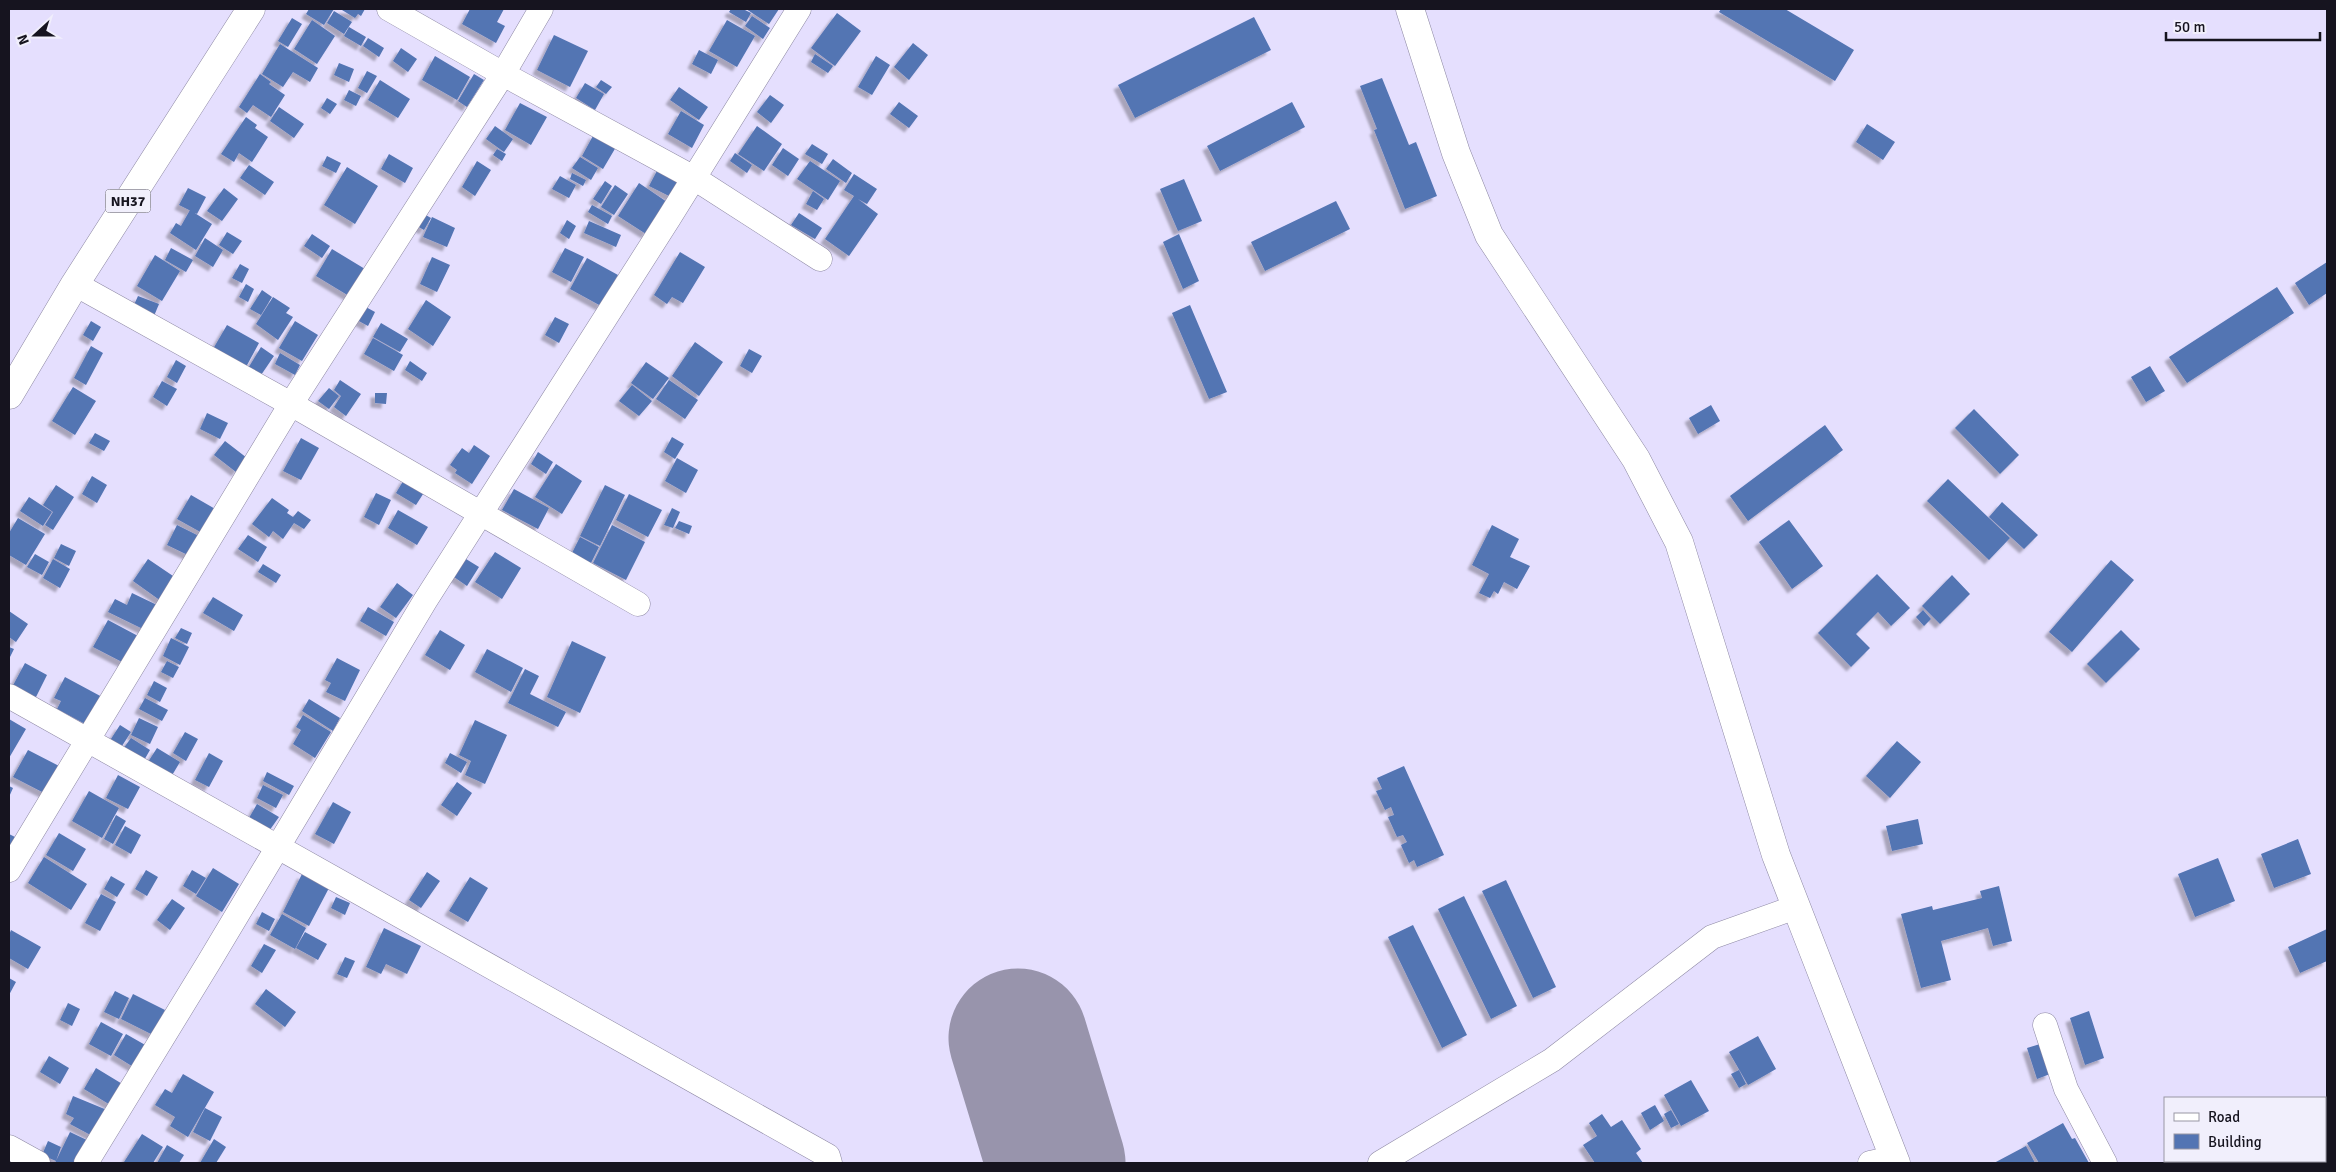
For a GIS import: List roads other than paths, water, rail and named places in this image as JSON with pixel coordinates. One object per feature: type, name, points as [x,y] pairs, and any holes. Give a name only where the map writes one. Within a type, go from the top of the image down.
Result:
[{"type":"main road","name":"NH37","points":[[9,395],[75,284],[251,9]]},
{"type":"main road","points":[[1410,9],[1456,153],[1489,235],[1636,459],[1679,542],[1776,855],[1886,1161]]},
{"type":"street","points":[[389,9],[502,74],[694,178],[820,259]]},
{"type":"street","points":[[9,870],[291,404],[502,74],[541,9]]},
{"type":"street","points":[[86,1163],[278,847],[424,601],[694,178],[799,9]]},
{"type":"street","points":[[75,284],[291,404],[638,604]]},
{"type":"street","points":[[9,696],[828,1156],[830,1163]]},
{"type":"street","points":[[1380,1163],[1552,1060],[1712,937],[1796,907]]},
{"type":"street","points":[[2045,1026],[2066,1089],[2105,1163]]},
{"type":"street","points":[[9,1147],[38,1163]]}]
